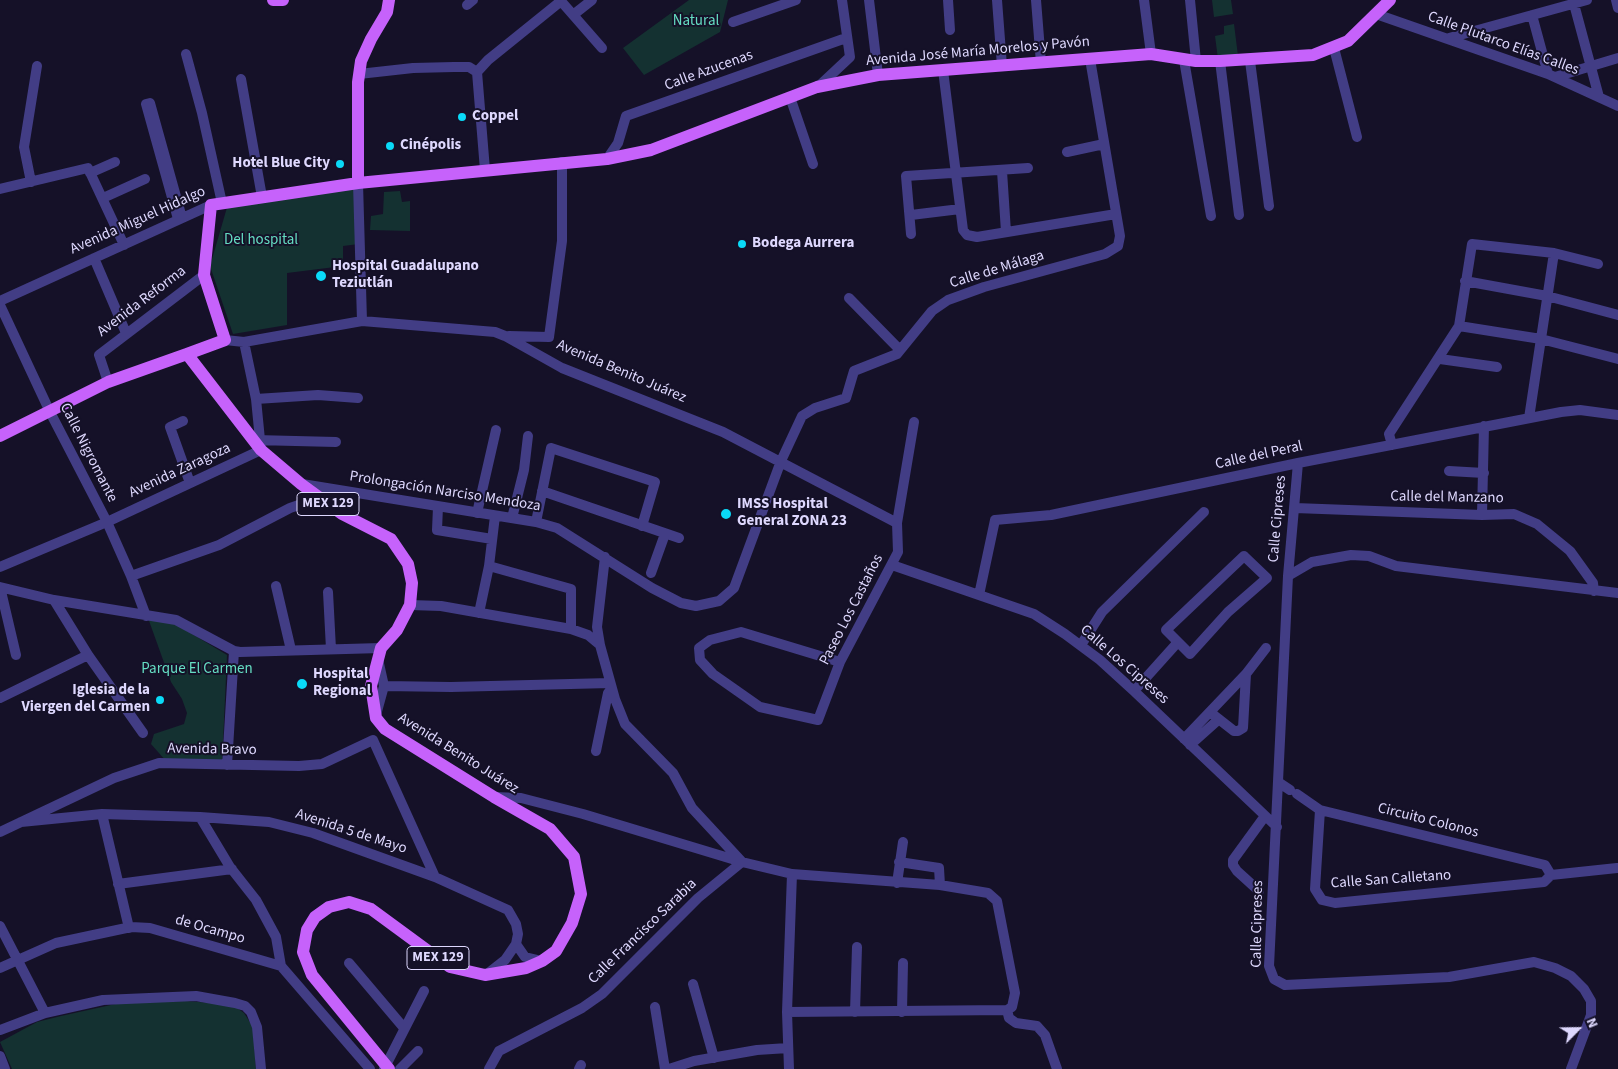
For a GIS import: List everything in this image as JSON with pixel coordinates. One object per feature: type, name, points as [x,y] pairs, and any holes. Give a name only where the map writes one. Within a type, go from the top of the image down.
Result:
[{"type":"main road","points":[[273,0],[283,0]]},
{"type":"main road","points":[[358,183],[359,74],[361,61],[371,39],[388,12],[389,0]]},
{"type":"main road","name":"Avenida José María Morelos y Pavón","points":[[562,162],[607,159],[651,150],[817,88],[878,75],[1151,54],[1190,60],[1220,61],[1250,61],[1313,55],[1348,41],[1390,0]]},
{"type":"main road","name":"Avenida Miguel Hidalgo","points":[[217,204],[358,183],[562,162]]},
{"type":"main road","name":"Avenida Reforma","points":[[204,271],[217,204]]},
{"type":"main road","points":[[0,436],[108,382],[225,340],[204,271]]},
{"type":"main road","name":"Avenida Benito Juárez","points":[[188,354],[258,443],[301,484],[319,498],[342,514],[391,539],[408,564],[412,583],[410,605],[397,630],[380,653],[371,686],[376,718],[385,729],[494,797],[550,829],[574,857],[581,894],[572,923],[556,951],[542,961],[526,968],[485,975],[450,967],[371,909],[350,902],[329,907],[315,917],[307,930],[303,952],[312,975],[387,1068]]},
{"type":"street","points":[[573,15],[592,0]]},
{"type":"street","points":[[734,22],[795,0]]},
{"type":"street","points":[[817,88],[850,57],[842,0]]},
{"type":"street","points":[[868,0],[878,75]]},
{"type":"street","points":[[948,0],[950,30]]},
{"type":"street","points":[[997,0],[1002,66]]},
{"type":"street","points":[[1036,0],[1041,62]]},
{"type":"street","points":[[1144,0],[1151,54]]},
{"type":"street","points":[[1190,0],[1190,60],[1211,216]]},
{"type":"street","points":[[1449,38],[1587,0]]},
{"type":"street","points":[[1616,0],[1618,8]]},
{"type":"street","points":[[485,170],[477,72],[488,60],[560,1],[602,48]]},
{"type":"street","points":[[1574,4],[1599,97]]},
{"type":"street","name":"Calle Plutarco Elías Calles","points":[[1376,14],[1449,38],[1552,76],[1618,106]]},
{"type":"street","points":[[1532,15],[1552,76],[1618,58]]},
{"type":"street","name":"Calle Azucenas","points":[[607,159],[618,143],[626,116],[846,38]]},
{"type":"street","points":[[1334,48],[1357,137]]},
{"type":"street","points":[[186,54],[202,113],[217,204]]},
{"type":"street","points":[[944,70],[963,230],[967,235],[977,237],[1116,214],[1090,59]]},
{"type":"street","points":[[1220,61],[1239,215]]},
{"type":"street","points":[[1250,61],[1270,206]]},
{"type":"street","points":[[31,182],[24,147],[36,66]]},
{"type":"street","points":[[359,74],[413,68],[446,67],[469,67],[477,72]]},
{"type":"street","points":[[241,79],[262,197]]},
{"type":"street","points":[[790,97],[813,164]]},
{"type":"street","points":[[150,103],[180,218],[146,104],[150,103]]},
{"type":"street","points":[[1067,152],[1104,144]]},
{"type":"street","points":[[0,189],[89,170],[116,162]]},
{"type":"street","points":[[505,336],[549,337],[562,241],[562,162]]},
{"type":"street","points":[[911,234],[911,215],[906,176],[1028,168]]},
{"type":"street","points":[[89,170],[124,244]]},
{"type":"street","points":[[1002,171],[1006,232]]},
{"type":"street","points":[[103,198],[145,178]]},
{"type":"street","points":[[358,183],[362,321]]},
{"type":"street","name":"Avenida Miguel Hidalgo","points":[[0,301],[180,218],[217,204]]},
{"type":"street","points":[[911,215],[960,208]]},
{"type":"street","name":"Calle de Málaga","points":[[781,461],[802,416],[815,408],[846,398],[854,371],[892,356],[900,350],[932,311],[948,300],[984,287],[1105,254],[1118,246],[1120,236],[1116,214]]},
{"type":"street","points":[[1392,445],[1389,434],[1440,359],[1459,326],[1472,244],[1554,253],[1598,264]]},
{"type":"street","points":[[1529,418],[1554,253]]},
{"type":"street","points":[[94,258],[126,333]]},
{"type":"street","name":"Avenida Reforma","points":[[108,382],[98,355],[204,271]]},
{"type":"street","points":[[1465,282],[1547,296],[1618,316]]},
{"type":"street","points":[[849,298],[900,350]]},
{"type":"street","name":"Calle Nigromante","points":[[0,305],[50,412],[107,522],[146,616]]},
{"type":"street","name":"Avenida Benito Juárez","points":[[225,340],[244,342],[362,321],[495,332],[562,368],[723,432],[897,523]]},
{"type":"street","points":[[1459,326],[1540,339],[1618,359]]},
{"type":"street","points":[[244,342],[256,399],[258,443],[336,442]]},
{"type":"street","points":[[1440,359],[1497,368]]},
{"type":"street","points":[[256,399],[318,395],[358,398]]},
{"type":"street","name":"Calle del Peral","points":[[979,595],[994,520],[1051,515],[1298,462],[1529,418],[1580,410],[1618,415]]},
{"type":"street","points":[[183,421],[170,427],[190,483]]},
{"type":"street","name":"Paseo Los Castaños","points":[[840,662],[741,632],[710,640],[699,648],[700,660],[713,674],[760,707],[818,720],[840,662],[898,552],[897,523],[914,422]]},
{"type":"street","points":[[1482,515],[1484,426]]},
{"type":"street","points":[[477,513],[496,430]]},
{"type":"street","points":[[512,518],[524,470],[528,436]]},
{"type":"street","name":"Avenida Zaragoza","points":[[0,567],[107,522],[190,483],[258,443]]},
{"type":"street","points":[[536,522],[551,448],[655,482],[642,526]]},
{"type":"street","name":"Prolongación Narciso Mendoza","points":[[301,484],[536,522],[557,528],[652,588],[681,604],[696,606],[719,601],[734,588],[781,461]]},
{"type":"street","name":"Calle Cipreses","points":[[1298,462],[1288,576],[1269,966],[1274,979],[1284,985],[1449,977],[1534,962],[1555,968],[1571,976],[1584,989],[1592,1001],[1592,1015],[1571,1069]]},
{"type":"street","points":[[1449,471],[1484,473]]},
{"type":"street","points":[[542,491],[679,538]]},
{"type":"street","points":[[131,576],[219,545],[290,508],[319,498]]},
{"type":"street","points":[[438,507],[437,530],[492,539]]},
{"type":"street","name":"Calle del Manzano","points":[[1295,508],[1482,515],[1514,514],[1538,524],[1570,551],[1593,582],[1594,591]]},
{"type":"street","points":[[1081,645],[1102,612],[1204,512]]},
{"type":"street","points":[[479,613],[489,566],[495,516]]},
{"type":"street","points":[[651,573],[665,534]]},
{"type":"street","points":[[1288,576],[1312,562],[1351,555],[1369,556],[1396,566],[1618,593]]},
{"type":"street","points":[[1244,556],[1267,578],[1228,612],[1190,654],[1178,642],[1166,630],[1244,556]]},
{"type":"street","points":[[605,557],[597,627],[611,685],[625,724],[673,773],[692,808],[742,862]]},
{"type":"street","name":"Calle Los Cipreses","points":[[892,565],[1034,614],[1081,645],[1134,691],[1277,827]]},
{"type":"street","points":[[489,566],[571,589],[571,629]]},
{"type":"street","points":[[276,586],[291,650]]},
{"type":"street","points":[[16,655],[0,587],[54,600],[176,620],[237,651],[331,649],[380,653],[384,686],[376,718]]},
{"type":"street","points":[[328,592],[331,649]]},
{"type":"street","points":[[54,600],[88,655],[143,733]]},
{"type":"street","points":[[410,605],[441,606],[571,629],[588,635],[600,645]]},
{"type":"street","points":[[1134,691],[1178,642]]},
{"type":"street","points":[[1187,742],[1214,716],[1266,648]]},
{"type":"street","points":[[230,765],[237,651]]},
{"type":"street","points":[[0,698],[88,655]]},
{"type":"street","points":[[1214,716],[1234,731],[1242,728],[1246,674]]},
{"type":"street","points":[[384,686],[611,685]]},
{"type":"street","points":[[596,752],[611,685]]},
{"type":"street","name":"Avenida Bravo","points":[[0,832],[114,778],[159,763],[299,766],[322,764],[373,740],[435,877]]},
{"type":"street","name":"Circuito Colonos","points":[[1278,782],[1320,810],[1545,865],[1551,875]]},
{"type":"street","points":[[494,797],[521,798],[742,862],[792,874],[940,885],[988,893],[998,901],[1015,993],[1009,1018],[1016,1023],[1037,1026],[1045,1035],[1057,1069]]},
{"type":"street","name":"Calle San Calletano","points":[[1320,810],[1316,889],[1322,900],[1336,902],[1544,882],[1551,875]]},
{"type":"street","points":[[103,814],[130,928]]},
{"type":"street","name":"Avenida 5 de Mayo","points":[[21,822],[103,814],[200,817],[269,822],[313,833],[435,877],[508,910],[516,924],[518,934],[516,944]]},
{"type":"street","points":[[1259,891],[1237,872],[1232,865],[1233,860],[1265,816]]},
{"type":"street","points":[[200,817],[231,868],[256,900],[276,937],[281,966],[370,1069]]},
{"type":"street","points":[[897,882],[903,842]]},
{"type":"street","name":"Calle Francisco Sarabia","points":[[489,1069],[499,1051],[582,1008],[602,994],[698,898],[742,862]]},
{"type":"street","points":[[899,862],[939,868],[940,885]]},
{"type":"street","points":[[120,882],[231,868]]},
{"type":"street","points":[[1551,875],[1617,868]]},
{"type":"street","points":[[789,1069],[787,1012],[792,874]]},
{"type":"street","points":[[0,926],[45,1014]]},
{"type":"street","name":"de Ocampo","points":[[0,968],[56,943],[130,928],[150,928],[281,966]]},
{"type":"street","points":[[485,975],[505,960],[516,944],[525,958],[542,961]]},
{"type":"street","points":[[855,1012],[858,947]]},
{"type":"street","points":[[348,963],[404,1028]]},
{"type":"street","points":[[902,1012],[903,963]]},
{"type":"street","points":[[693,984],[714,1058]]},
{"type":"street","points":[[387,1068],[404,1028],[424,990]]},
{"type":"street","points":[[0,1030],[45,1014],[103,1000],[196,996],[240,1005],[252,1012],[257,1027],[260,1069]]},
{"type":"street","points":[[655,1007],[665,1069]]},
{"type":"street","points":[[787,1012],[902,1012],[1010,1008]]},
{"type":"street","points":[[669,1069],[757,1050],[788,1048]]},
{"type":"street","points":[[400,1069],[418,1051]]},
{"type":"street","points":[[0,1056],[5,1069]]},
{"type":"green space","name":"Natural","points":[[689,0],[728,0],[720,32],[644,75],[623,48]]},
{"type":"green space","points":[[1212,0],[1231,0],[1233,14],[1214,17]]},
{"type":"green space","points":[[1234,24],[1238,56],[1218,59],[1215,36],[1224,34],[1224,26]]},
{"type":"green space","name":"Del hospital","points":[[358,186],[359,244],[343,246],[343,266],[287,273],[287,325],[233,334],[210,266],[228,204]]},
{"type":"green space","points":[[400,191],[402,202],[410,201],[410,231],[370,230],[371,216],[383,214],[384,192]]},
{"type":"green space","name":"Parque El Carmen","points":[[148,618],[174,623],[227,655],[222,764],[166,761],[151,744],[154,734],[184,724],[187,713],[182,699],[171,682]]},
{"type":"green space","points":[[185,1001],[213,1003],[237,1008],[244,1013],[253,1027],[256,1069],[12,1069],[0,1042],[37,1022],[61,1016],[120,1003]]},
{"type":"place","name":"Coppel","points":[[462,117]]},
{"type":"place","name":"Cinépolis","points":[[390,146]]},
{"type":"place","name":"Hotel Blue City","points":[[340,164]]},
{"type":"place","name":"Bodega Aurrera","points":[[742,244]]},
{"type":"place","name":"Hospital Guadalupano Teziutlán","points":[[321,276]]},
{"type":"place","name":"IMSS Hospital General ZONA 23","points":[[726,514]]},
{"type":"place","name":"Hospital Regional","points":[[302,684]]},
{"type":"place","name":"Iglesia de la Viergen del Carmen","points":[[160,700]]}]
